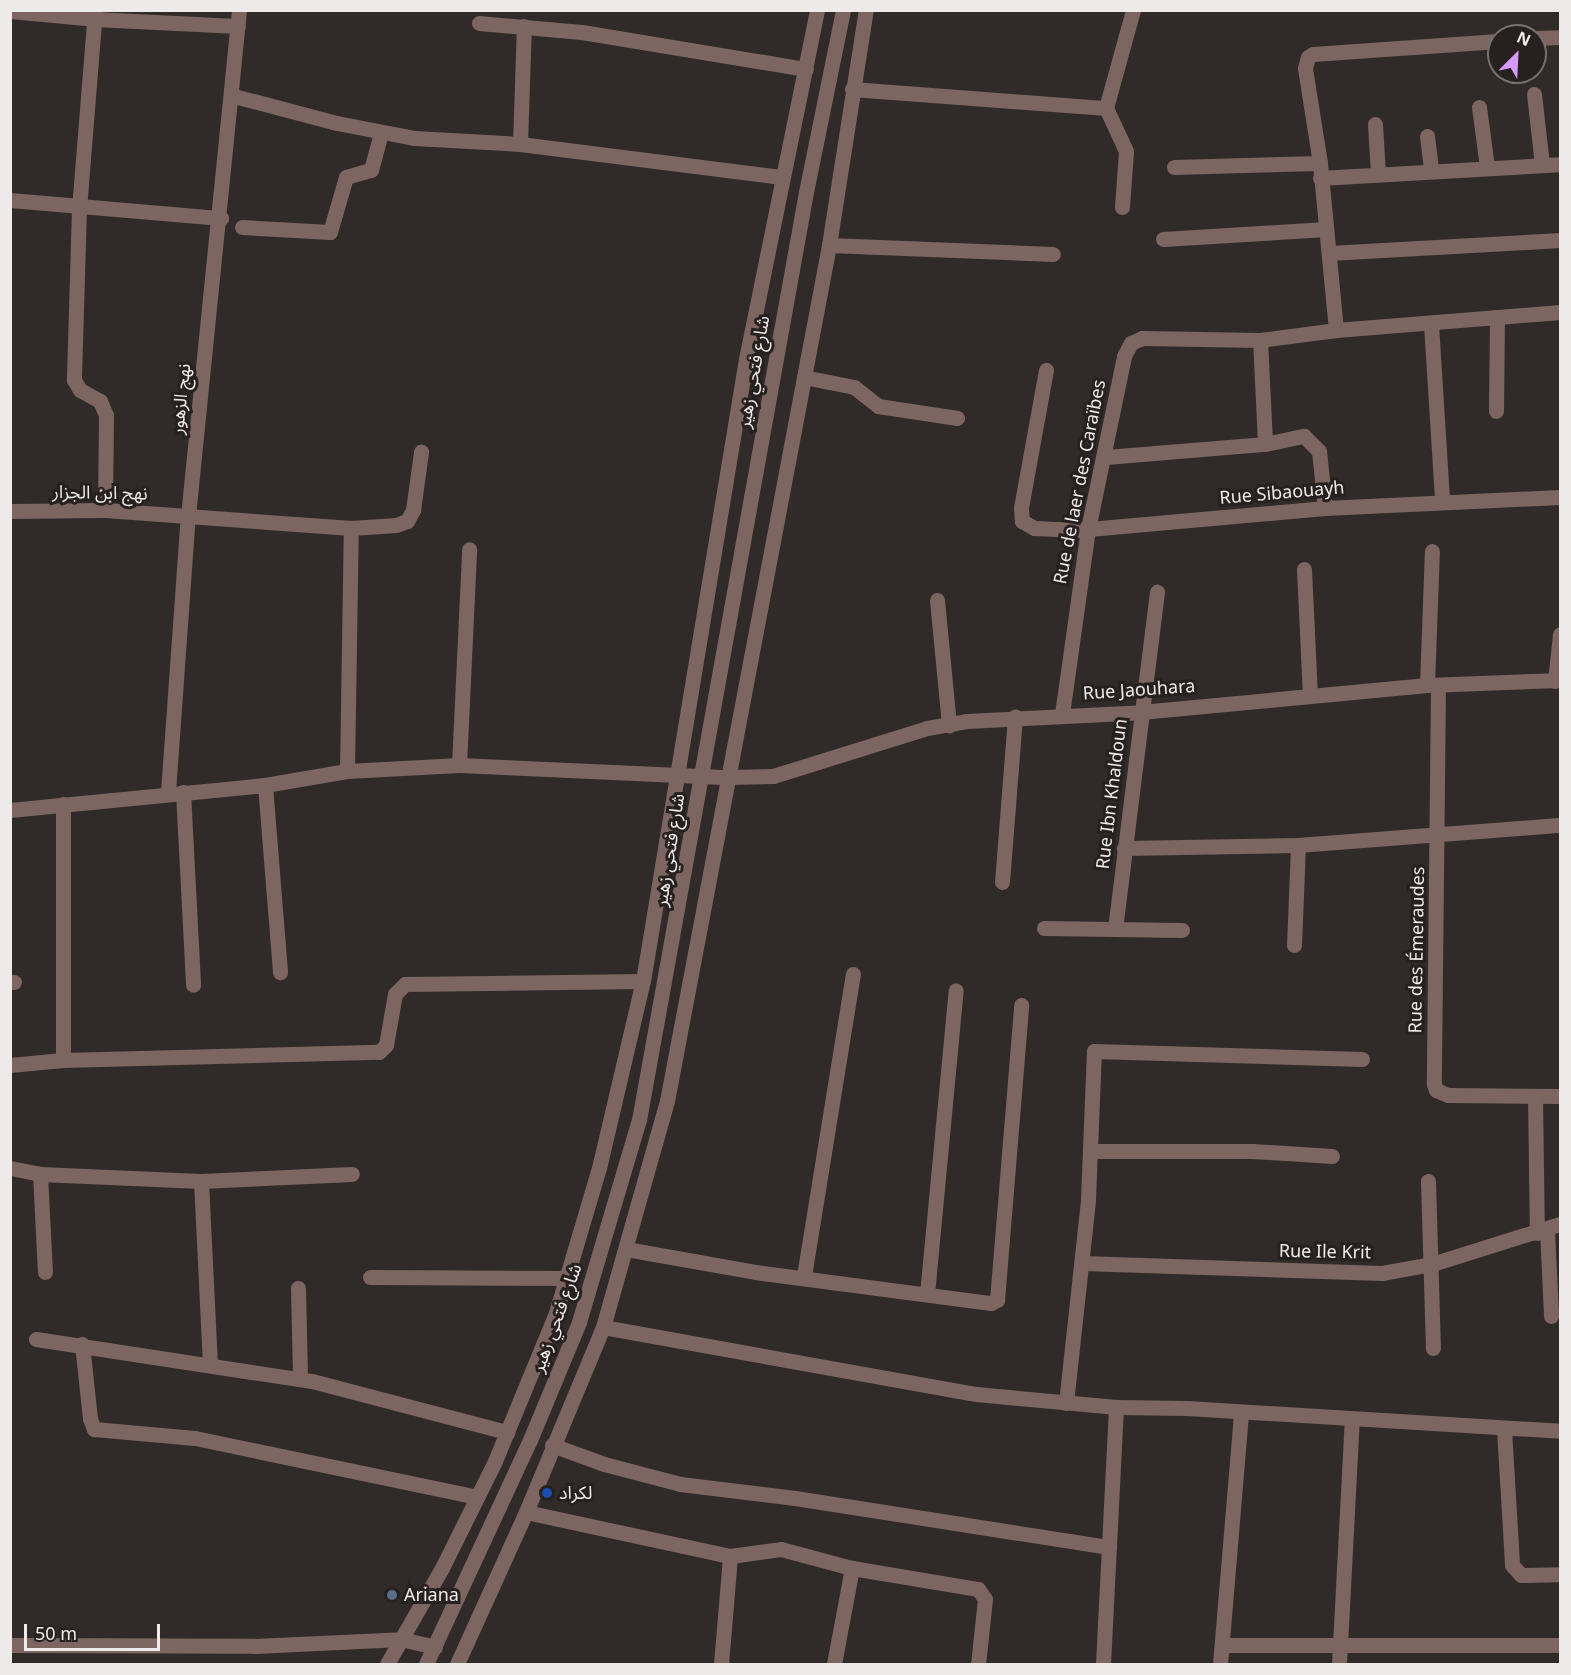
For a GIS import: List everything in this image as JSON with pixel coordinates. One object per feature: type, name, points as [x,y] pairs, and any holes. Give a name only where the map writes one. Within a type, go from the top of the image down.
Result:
[{"type":"street","points":[[387,1665],[477,1497],[507,1432],[568,1278],[613,1113],[644,981],[746,359],[781,177],[817,10]]},
{"type":"street","name":"شارع فتحي زهير","points":[[426,1665],[535,1430],[579,1322],[605,1244],[652,1060],[806,192],[843,10]]},
{"type":"street","points":[[457,1665],[526,1512],[603,1327],[667,1101],[829,244],[866,10]]},
{"type":"street","points":[[1122,207],[1126,151],[1107,108],[1133,10]]},
{"type":"street","points":[[10,11],[239,18]]},
{"type":"street","points":[[95,15],[79,208],[74,380],[80,390],[100,401],[106,415],[105,510]]},
{"type":"street","name":"نهج الزهور","points":[[193,985],[175,792],[188,516],[234,96],[239,18]]},
{"type":"street","points":[[479,23],[524,26],[806,69]]},
{"type":"street","points":[[520,144],[524,26]]},
{"type":"street","points":[[1336,330],[1320,170],[1305,68],[1313,54],[1487,42]]},
{"type":"street","points":[[852,89],[1107,108]]},
{"type":"street","points":[[1534,94],[1542,164]]},
{"type":"street","points":[[234,96],[381,132],[520,144],[781,177]]},
{"type":"street","points":[[1479,107],[1487,167]]},
{"type":"street","points":[[1375,124],[1378,173]]},
{"type":"street","points":[[242,227],[330,232],[346,177],[371,170],[381,132]]},
{"type":"street","points":[[1427,136],[1431,169]]},
{"type":"street","points":[[1174,167],[1378,173],[1560,164]]},
{"type":"street","points":[[10,200],[79,208],[221,218]]},
{"type":"street","points":[[1163,239],[1326,229]]},
{"type":"street","points":[[1329,253],[1560,240]]},
{"type":"street","points":[[829,244],[1053,254]]},
{"type":"street","points":[[1264,444],[1260,340],[1336,330],[1560,312]]},
{"type":"street","points":[[1496,411],[1497,318]]},
{"type":"street","points":[[1431,324],[1442,501]]},
{"type":"street","name":"Rue de laer des Caraïbes","points":[[1062,714],[1088,529],[1106,456],[1124,356],[1131,343],[1142,338],[1260,340]]},
{"type":"street","name":"Rue Sibaouayh","points":[[1046,370],[1021,508],[1022,521],[1034,528],[1088,529],[1325,508],[1560,497]]},
{"type":"street","points":[[804,377],[854,387],[878,406],[957,418]]},
{"type":"street","points":[[1106,456],[1264,444],[1304,436],[1315,444],[1325,508]]},
{"type":"street","name":"نهج ابن الجزار","points":[[10,511],[105,510],[351,528],[407,521],[413,510],[421,452]]},
{"type":"street","points":[[347,771],[351,528]]},
{"type":"street","points":[[459,765],[470,549]]},
{"type":"street","name":"Rue des Émeraudes","points":[[1432,551],[1433,685],[1439,837],[1434,1084],[1436,1090],[1448,1095],[1535,1098],[1560,1096]]},
{"type":"street","points":[[1304,569],[1310,695]]},
{"type":"street","name":"Rue Ibn Khaldoun","points":[[1115,929],[1157,592]]},
{"type":"street","points":[[937,600],[949,725]]},
{"type":"street","points":[[1558,680],[1560,634]]},
{"type":"street","name":"Rue Jaouhara","points":[[10,810],[264,785],[347,771],[459,765],[679,773],[728,777],[792,772],[949,725],[1015,717],[1141,712],[1433,685],[1558,680]]},
{"type":"street","points":[[1002,882],[1015,717]]},
{"type":"street","points":[[264,785],[280,972]]},
{"type":"street","points":[[63,804],[63,1060]]},
{"type":"street","points":[[1124,848],[1298,845],[1439,837],[1560,825]]},
{"type":"street","points":[[1294,945],[1298,845]]},
{"type":"street","points":[[1044,928],[1182,930]]},
{"type":"street","points":[[804,1276],[853,974]]},
{"type":"street","points":[[10,1065],[63,1060],[379,1052],[386,1044],[394,994],[405,984],[644,981]]},
{"type":"street","points":[[927,1294],[956,990]]},
{"type":"street","points":[[626,1249],[991,1303],[997,1300],[1021,1005]]},
{"type":"street","points":[[1066,1403],[1082,1263],[1091,1151],[1091,1058],[1100,1049],[1362,1059]]},
{"type":"street","points":[[1535,1098],[1548,1229],[1551,1316]]},
{"type":"street","points":[[1091,1151],[1252,1151],[1332,1156]]},
{"type":"street","points":[[10,1168],[40,1174],[201,1181],[352,1174]]},
{"type":"street","points":[[40,1174],[45,1272]]},
{"type":"street","points":[[201,1181],[210,1363]]},
{"type":"street","points":[[1428,1181],[1433,1348]]},
{"type":"street","name":"Rue Ile Krit","points":[[1082,1263],[1360,1274],[1432,1264],[1548,1229]]},
{"type":"street","points":[[370,1277],[568,1278]]},
{"type":"street","points":[[298,1288],[300,1379]]},
{"type":"street","points":[[603,1327],[886,1380],[1066,1403],[1560,1431]]},
{"type":"street","points":[[36,1339],[210,1363],[300,1379],[507,1432]]},
{"type":"street","points":[[82,1344],[90,1419],[94,1429],[195,1438],[477,1497]]},
{"type":"street","points":[[1103,1665],[1116,1407]]},
{"type":"street","points":[[1220,1665],[1241,1412]]},
{"type":"street","points":[[1339,1665],[1352,1419]]},
{"type":"street","points":[[1504,1429],[1512,1565],[1521,1575],[1560,1574]]},
{"type":"street","points":[[552,1445],[604,1464],[680,1484],[795,1498],[1109,1547]]},
{"type":"street","points":[[526,1512],[730,1556],[781,1549],[852,1568],[981,1591],[985,1599],[978,1665]]},
{"type":"street","points":[[721,1665],[730,1556]]},
{"type":"street","points":[[834,1665],[852,1568]]},
{"type":"street","points":[[10,1645],[255,1646],[401,1638],[435,1647]]},
{"type":"street","points":[[1222,1645],[1560,1645]]},
{"type":"place","name":"لكراد","points":[[547,1493]]},
{"type":"place","name":"Ariana","points":[[392,1595]]}]
